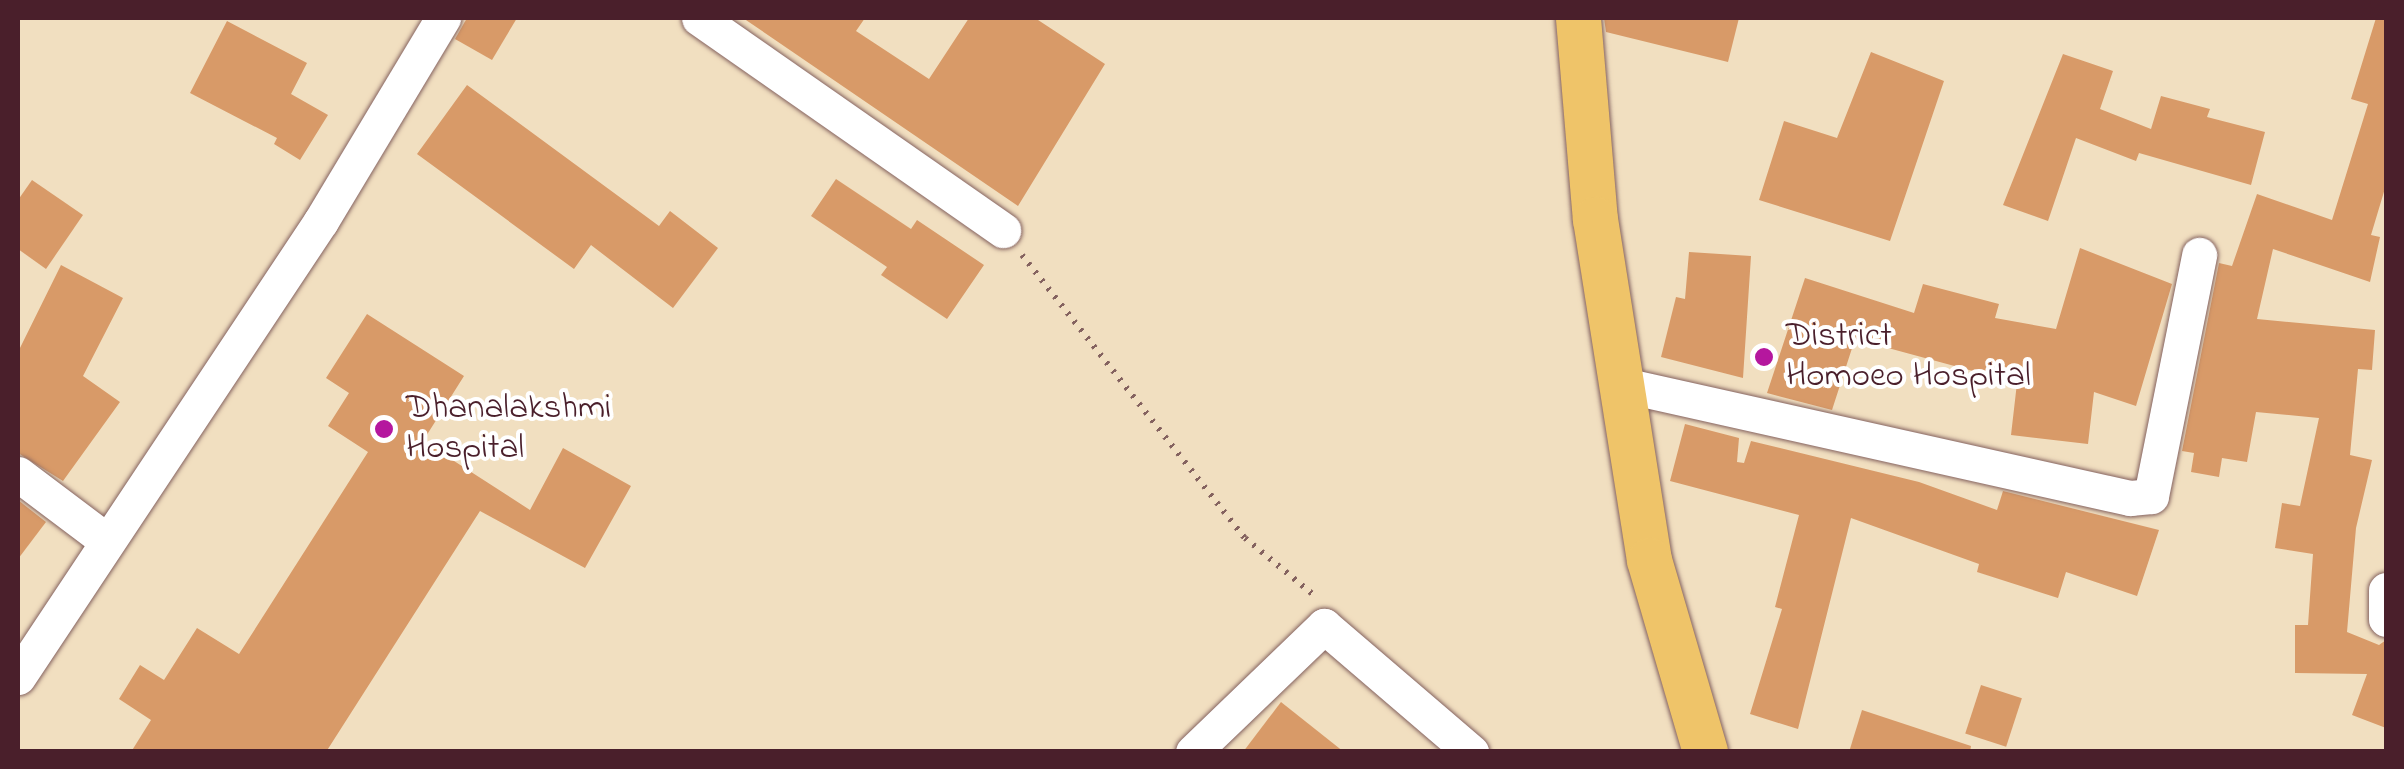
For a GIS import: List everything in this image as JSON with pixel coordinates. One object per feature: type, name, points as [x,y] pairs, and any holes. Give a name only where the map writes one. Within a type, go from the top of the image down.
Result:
[{"type":"main road","points":[[1578,18],[1595,219],[1649,560],[1705,752]]},
{"type":"street","points":[[18,677],[322,221],[444,18]]},
{"type":"street","points":[[699,18],[1003,230]]},
{"type":"street","points":[[1619,384],[2130,498],[2150,496],[2199,255]]},
{"type":"street","points":[[18,474],[107,541]]},
{"type":"street","points":[[2386,590],[2386,619]]},
{"type":"street","points":[[1193,752],[1324,626],[1472,752]]},
{"type":"path","points":[[1003,230],[1245,538],[1329,608]]},
{"type":"building","points":[[467,18],[517,18],[492,60],[455,39]]},
{"type":"building","points":[[743,18],[865,18],[856,31],[929,79],[969,18],[1035,18],[1105,64],[1018,206]]},
{"type":"building","points":[[1604,18],[1739,18],[1728,62],[1606,32]]},
{"type":"building","points":[[2376,18],[2386,18],[2386,185],[2371,235],[2380,237],[2370,282],[2273,249],[2257,319],[2375,330],[2372,370],[2358,369],[2350,455],[2372,460],[2356,528],[2347,632],[2379,645],[2386,640],[2386,728],[2352,715],[2367,674],[2295,673],[2295,625],[2308,625],[2313,554],[2275,548],[2282,503],[2300,506],[2319,418],[2256,412],[2247,462],[2222,458],[2219,477],[2191,472],[2194,453],[2182,451],[2219,263],[2232,266],[2257,194],[2332,220],[2368,104],[2351,99]]},
{"type":"building","points":[[227,21],[307,63],[291,94],[328,115],[300,160],[274,144],[277,138],[190,93]]},
{"type":"building","points":[[1871,52],[1944,81],[1890,241],[1759,200],[1784,121],[1837,138]]},
{"type":"building","points":[[2063,54],[2113,71],[2100,109],[2151,129],[2161,96],[2210,109],[2207,117],[2265,132],[2251,185],[2139,153],[2136,161],[2076,138],[2048,221],[2003,205]]},
{"type":"building","points":[[467,85],[659,226],[670,211],[718,248],[673,308],[591,245],[574,269],[417,154]]},
{"type":"building","points":[[836,179],[911,229],[917,220],[984,265],[947,319],[881,275],[887,267],[811,216]]},
{"type":"building","points":[[32,180],[83,215],[46,269],[18,249],[18,200]]},
{"type":"building","points":[[2080,248],[2172,284],[2136,406],[2094,392],[2088,444],[2011,435],[2017,383],[1855,339],[1832,410],[1767,393],[1805,278],[1914,313],[1923,284],[1999,304],[1995,318],[2056,329]]},
{"type":"building","points":[[1689,252],[1751,256],[1743,378],[1661,357],[1676,297],[1685,299]]},
{"type":"building","points":[[61,265],[123,298],[83,376],[120,402],[63,481],[18,453],[18,352]]},
{"type":"building","points":[[367,314],[464,376],[423,441],[530,510],[563,448],[631,486],[585,568],[480,511],[326,752],[131,752],[151,720],[119,699],[140,665],[164,680],[197,628],[239,654],[368,452],[328,426],[349,393],[326,378]]},
{"type":"building","points":[[1685,424],[1739,438],[1737,462],[1744,463],[1751,441],[1919,482],[1997,510],[2003,491],[2159,530],[2137,596],[2066,572],[2058,598],[1977,572],[1979,564],[1851,518],[1798,729],[1750,714],[1782,609],[1775,607],[1799,515],[1670,481]]},
{"type":"building","points":[[18,500],[46,522],[18,559]]},
{"type":"building","points":[[1981,685],[2022,698],[2006,747],[1965,734]]},
{"type":"building","points":[[1281,702],[1344,752],[1243,752]]},
{"type":"building","points":[[1862,710],[1971,746],[1970,752],[1849,752]]},
{"type":"place","name":"District Homoeo Hospital","points":[[1764,357]]},
{"type":"place","name":"Dhanalakshmi Hospital","points":[[384,429]]}]
